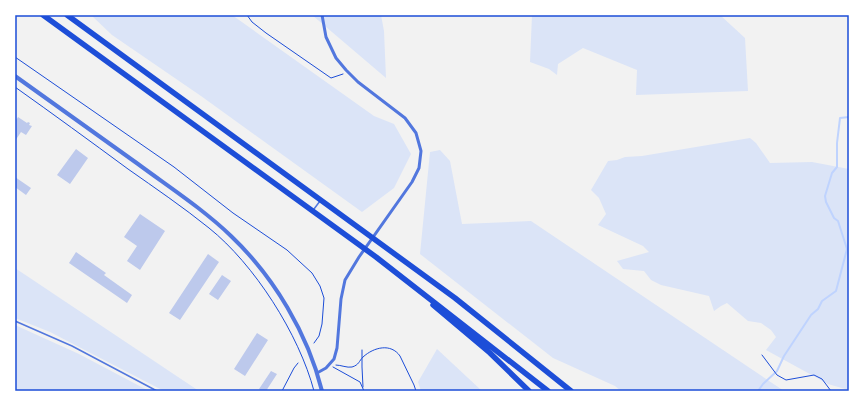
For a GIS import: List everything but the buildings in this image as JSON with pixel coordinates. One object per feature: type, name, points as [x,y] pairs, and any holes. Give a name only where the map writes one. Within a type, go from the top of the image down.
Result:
[{"type":"highway","points":[[43,15],[352,239],[548,391]]},
{"type":"highway","points":[[67,15],[455,298],[571,391]]},
{"type":"highway","points":[[376,257],[490,353],[529,391]]},
{"type":"street","points":[[317,373],[326,368],[334,359],[337,348],[341,299],[345,280],[359,257],[412,182],[419,168],[421,152],[416,133],[405,118],[358,82],[336,58],[326,37],[322,15]]},
{"type":"street","points":[[15,76],[191,203],[231,237],[264,274],[279,296],[303,337],[317,373],[322,391]]},
{"type":"lane","points":[[312,210],[320,199]]},
{"type":"lane","points":[[15,321],[72,346],[157,391]]},
{"type":"path","points":[[247,15],[252,22],[266,33],[331,78],[348,72]]},
{"type":"path","points":[[15,57],[174,167],[233,213],[287,250],[312,273],[320,286],[324,298],[322,324],[319,336],[314,344]]},
{"type":"path","points":[[15,87],[174,201],[210,228],[225,243],[244,263],[268,293],[284,320],[303,360],[314,391]]},
{"type":"path","points":[[364,390],[360,382],[352,376],[330,365],[351,367],[358,364],[362,358],[371,351],[380,348],[389,348],[394,350],[400,356],[416,391]]},
{"type":"path","points":[[362,350],[364,390]]},
{"type":"path","points":[[762,355],[776,375],[786,380],[814,375],[822,379],[831,391]]},
{"type":"path","points":[[282,391],[298,363]]},
{"type":"shaded area","points":[[91,15],[232,15],[374,116],[394,124],[411,154],[394,188],[362,212],[201,96],[112,35]]},
{"type":"shaded area","points":[[312,15],[381,15],[384,31],[386,78]]},
{"type":"shaded area","points":[[532,15],[720,15],[745,38],[748,91],[636,95],[637,70],[583,48],[558,64],[557,75],[549,69],[530,62]]},
{"type":"shaded area","points":[[750,138],[756,143],[770,163],[812,162],[849,169],[849,390],[828,384],[766,350],[776,337],[771,330],[761,323],[748,321],[727,303],[714,311],[709,296],[661,285],[651,280],[644,271],[623,269],[617,261],[649,252],[643,246],[598,225],[606,214],[599,198],[591,190],[608,161],[625,157],[642,156]]},
{"type":"shaded area","points":[[440,150],[450,161],[462,224],[531,221],[784,391],[621,391],[615,386],[553,358],[420,254],[430,152]]},
{"type":"shaded area","points":[[15,268],[199,391],[164,391],[50,332],[15,318]]},
{"type":"shaded area","points":[[15,325],[79,354],[149,391],[15,391]]},
{"type":"shaded area","points":[[437,349],[482,391],[421,391],[418,382]]},
{"type":"waterway","points":[[758,391],[777,371],[784,356],[811,315],[818,309],[822,301],[836,291],[847,249],[838,221],[834,218],[826,202],[825,196],[832,173],[837,167],[837,143],[840,118],[849,117]]}]
